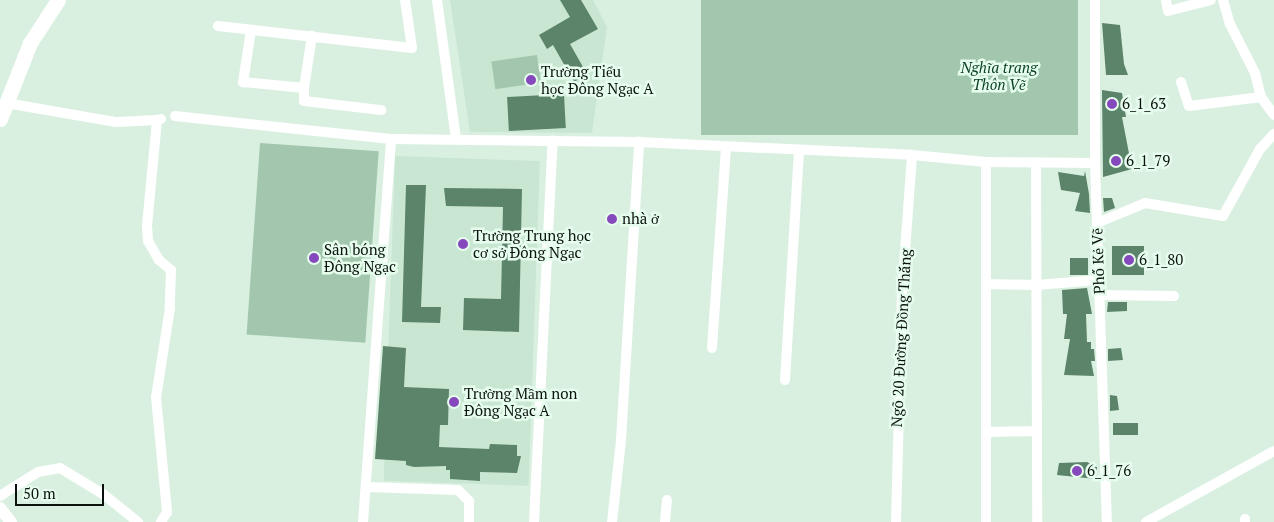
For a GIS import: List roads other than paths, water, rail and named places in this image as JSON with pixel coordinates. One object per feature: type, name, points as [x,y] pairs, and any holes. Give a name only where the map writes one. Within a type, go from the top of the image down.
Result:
[{"type":"main road","points":[[0,119],[30,43],[58,0]]},
{"type":"street","points":[[218,26],[412,48],[405,0]]},
{"type":"street","points":[[437,0],[456,138]]},
{"type":"street","name":"Phố Kẻ Vẽ","points":[[1095,0],[1097,223],[1107,522]]},
{"type":"street","points":[[1166,0],[1168,11],[1211,0]]},
{"type":"street","points":[[1223,0],[1230,24],[1255,73],[1261,97],[1274,115]]},
{"type":"street","points":[[251,30],[243,82],[304,88]]},
{"type":"street","points":[[312,36],[304,88],[304,101],[381,110]]},
{"type":"street","points":[[1180,82],[1189,106],[1261,97]]},
{"type":"street","points":[[6,103],[116,122],[159,120],[147,228],[148,241],[159,260],[171,270],[170,308],[156,397],[166,512],[161,522]]},
{"type":"street","points":[[175,116],[391,139],[456,138],[639,142],[912,155],[986,162],[1096,163]]},
{"type":"street","points":[[1097,223],[1145,203],[1223,216],[1260,149],[1274,134]]},
{"type":"street","points":[[364,522],[391,139]]},
{"type":"street","points":[[534,522],[554,140]]},
{"type":"street","points":[[612,522],[621,440],[639,142]]},
{"type":"street","points":[[712,348],[726,146]]},
{"type":"street","points":[[785,380],[799,150]]},
{"type":"street","name":"Ngõ 20 Đường Đồng Thắng","points":[[896,522],[902,292],[912,155]]},
{"type":"street","points":[[986,162],[988,432],[986,522]]},
{"type":"street","points":[[1036,163],[1037,522]]},
{"type":"street","points":[[987,284],[1036,286],[1099,280]]},
{"type":"street","points":[[1100,295],[1174,296]]},
{"type":"street","points":[[988,432],[1036,431]]},
{"type":"street","points":[[1146,522],[1274,451]]},
{"type":"street","points":[[0,496],[38,472],[60,468],[103,494],[138,522]]},
{"type":"street","points":[[366,487],[458,490],[469,501],[469,522]]},
{"type":"street","points":[[665,522],[667,500]]},
{"type":"street","points":[[0,508],[11,522]]},
{"type":"place","name":"Trường Tiểu học Đông Ngạc A","points":[[531,80]]},
{"type":"place","name":"6_1_63","points":[[1112,104]]},
{"type":"place","name":"6_1_79","points":[[1116,161]]},
{"type":"place","name":"nhà ở","points":[[612,219]]},
{"type":"place","name":"Trường Trung học cơ sở Đông Ngạc","points":[[463,244]]},
{"type":"place","name":"Sân bóng Đông Ngạc","points":[[314,258]]},
{"type":"place","name":"6_1_80","points":[[1129,260]]},
{"type":"place","name":"Trường Mầm non Đông Ngạc A","points":[[454,402]]},
{"type":"place","name":"6_1_76","points":[[1077,471]]},
{"type":"park label","name":"Nghĩa trang Thôn Vẽ","points":[[999,76]]}]
